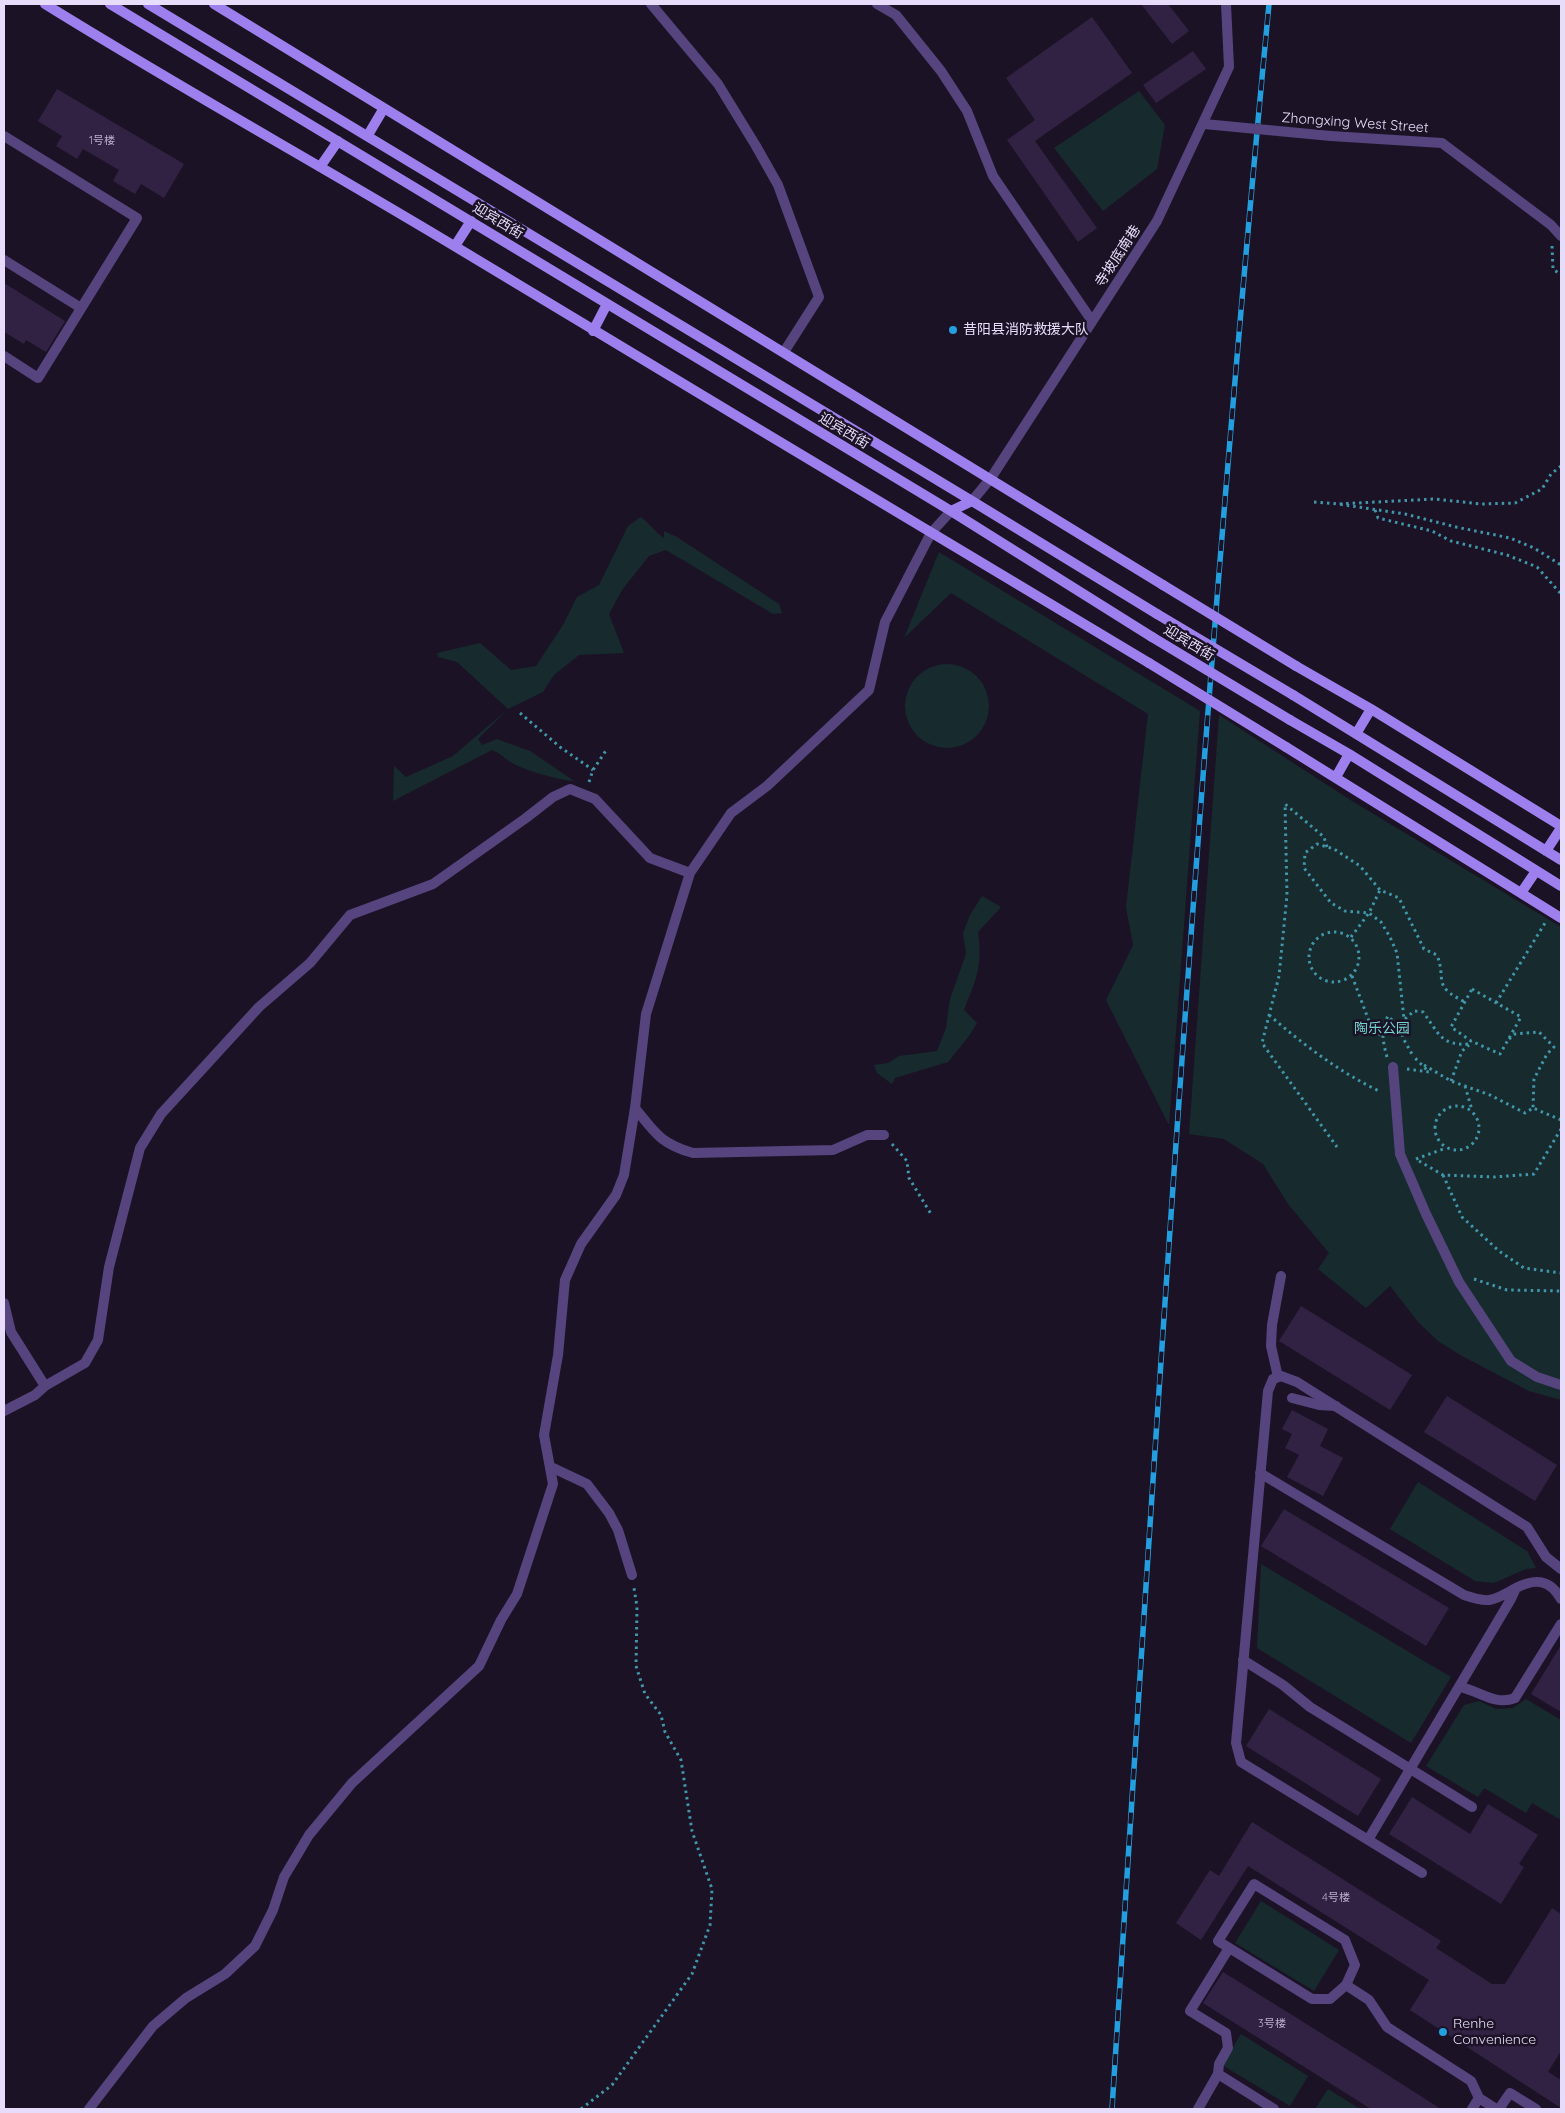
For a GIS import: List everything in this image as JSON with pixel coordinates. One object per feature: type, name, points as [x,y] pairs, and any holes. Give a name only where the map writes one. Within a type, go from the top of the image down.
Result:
[{"type":"main road","points":[[45,4],[124,53],[456,246],[931,533],[1149,662],[1557,915]]},
{"type":"main road","name":"迎宾西街","points":[[110,4],[951,511],[1152,637],[1349,754],[1561,886]]},
{"type":"main road","name":"迎宾西街","points":[[148,4],[972,500],[1157,614],[1293,694],[1561,860]]},
{"type":"main road","points":[[214,4],[1163,585],[1371,709],[1561,827],[1546,851]]},
{"type":"main road","points":[[368,135],[384,108]]},
{"type":"main road","points":[[320,166],[338,141]]},
{"type":"main road","points":[[456,246],[471,221]]},
{"type":"main road","points":[[593,330],[607,304]]},
{"type":"main road","points":[[951,511],[972,500]]},
{"type":"main road","points":[[1356,734],[1371,709]]},
{"type":"main road","points":[[1336,777],[1349,754]]},
{"type":"main road","points":[[1521,893],[1536,870]]},
{"type":"street","points":[[651,4],[718,84],[778,185],[819,297],[784,352]]},
{"type":"street","points":[[877,4],[896,15],[941,71],[967,112],[993,176],[1092,321]]},
{"type":"street","name":"寺坡底南巷","points":[[972,500],[991,478],[1157,221],[1229,67],[1226,4]]},
{"type":"street","name":"Zhongxing West Street","points":[[1204,124],[1331,136],[1442,143],[1551,225],[1561,236]]},
{"type":"street","points":[[4,136],[137,218],[38,378],[4,356]]},
{"type":"street","points":[[4,260],[82,308]]},
{"type":"street","points":[[89,2109],[153,2026],[186,1998],[225,1974],[255,1946],[274,1910],[284,1877],[309,1835],[352,1783],[479,1666],[501,1620],[517,1594],[553,1484],[544,1435],[558,1355],[565,1280],[580,1244],[616,1195],[624,1174],[646,1014],[690,873],[731,813],[767,786],[869,690],[885,622],[931,533],[951,511]]},
{"type":"street","points":[[4,1411],[35,1395],[45,1386],[85,1363],[98,1340],[109,1267],[140,1148],[161,1114],[259,1007],[310,963],[350,915],[433,884],[553,797],[570,789],[595,799],[650,858],[690,873]]},
{"type":"street","points":[[1393,1067],[1400,1154],[1426,1214],[1459,1282],[1511,1361],[1537,1377],[1561,1385]]},
{"type":"street","points":[[634,1108],[654,1132],[672,1147],[694,1153],[833,1150],[866,1135],[884,1135]]},
{"type":"street","points":[[1278,1377],[1271,1346],[1272,1325],[1281,1276]]},
{"type":"street","points":[[4,1303],[11,1332],[45,1386]]},
{"type":"street","points":[[1422,1874],[1241,1762],[1236,1743],[1268,1391],[1273,1379],[1281,1376],[1297,1382],[1527,1527],[1546,1557],[1561,1569]]},
{"type":"street","points":[[1292,1398],[1319,1405],[1336,1406]]},
{"type":"street","points":[[551,1467],[587,1484],[604,1506],[618,1530],[632,1575]]},
{"type":"street","points":[[1260,1473],[1464,1595],[1478,1600],[1492,1601],[1533,1581],[1558,1584],[1561,1599]]},
{"type":"street","points":[[1368,1840],[1460,1687],[1511,1600],[1516,1588]]},
{"type":"street","points":[[1460,1687],[1496,1701],[1506,1702],[1515,1698],[1561,1624]]},
{"type":"street","points":[[1243,1660],[1284,1685],[1310,1707],[1472,1807]]},
{"type":"street","points":[[1254,1884],[1345,1940],[1355,1965],[1346,1985],[1330,1999],[1312,1999],[1218,1941],[1254,1884]]},
{"type":"street","points":[[1198,2109],[1218,2074],[1219,2064],[1228,2048],[1226,2033],[1190,2010],[1229,1948]]},
{"type":"street","points":[[1346,1985],[1369,2000],[1387,2027],[1470,2081],[1479,2098],[1498,2109],[1510,2093],[1536,2109]]},
{"type":"street","points":[[1218,2074],[1274,2109]]},
{"type":"street","points":[[1472,2109],[1479,2098]]},
{"type":"path","points":[[1551,225],[1552,269],[1561,275]]},
{"type":"path","points":[[1338,504],[1435,499],[1481,504],[1515,503],[1542,489],[1551,474],[1561,466]]},
{"type":"path","points":[[1314,502],[1405,514],[1510,538],[1534,548],[1561,565]]},
{"type":"path","points":[[1375,509],[1378,518],[1432,531],[1451,541],[1507,555],[1537,567],[1561,594]]},
{"type":"path","points":[[520,713],[560,747],[593,770]]},
{"type":"path","points":[[584,794],[593,770],[608,749]]},
{"type":"path","points":[[1327,847],[1324,837],[1285,804],[1287,895],[1279,976],[1262,1043],[1337,1147]]},
{"type":"path","points":[[1404,1020],[1397,953],[1381,922],[1369,913],[1345,911],[1331,903],[1304,868],[1305,853],[1317,844],[1334,849],[1360,866],[1380,890],[1399,898],[1424,949],[1437,955],[1440,981],[1450,995],[1465,1002]]},
{"type":"path","points":[[1351,937],[1369,913],[1380,890]]},
{"type":"path","points":[[1496,1003],[1557,915]]},
{"type":"path","points":[[1337,932],[1351,937],[1359,949],[1360,964],[1352,976],[1339,983],[1325,981],[1313,972],[1309,958],[1312,944],[1323,935],[1337,932]]},
{"type":"path","points":[[1352,976],[1372,1029],[1382,1036]]},
{"type":"path","points":[[1472,989],[1521,1017],[1500,1054],[1470,1043],[1451,1026],[1465,1002],[1472,989]]},
{"type":"path","points":[[1400,1028],[1404,1020],[1414,1011],[1423,1012],[1443,1040],[1452,1044],[1470,1043]]},
{"type":"path","points":[[1269,1015],[1305,1046],[1334,1066],[1395,1099]]},
{"type":"path","points":[[1388,1016],[1400,1028],[1413,1056],[1429,1072],[1393,1067],[1387,1057],[1382,1036],[1384,1024],[1388,1016]]},
{"type":"path","points":[[1508,1039],[1515,1034],[1539,1032],[1554,1047],[1547,1054],[1534,1079],[1533,1108]]},
{"type":"path","points":[[1451,1081],[1462,1051],[1470,1043]]},
{"type":"path","points":[[1413,1056],[1431,1070],[1451,1081],[1490,1095],[1525,1114],[1533,1108]]},
{"type":"path","points":[[1415,1160],[1446,1148],[1462,1151],[1477,1142],[1480,1125],[1472,1110],[1464,1085]]},
{"type":"path","points":[[1446,1148],[1436,1137],[1435,1122],[1444,1110],[1458,1105],[1472,1110]]},
{"type":"path","points":[[1533,1108],[1561,1120]]},
{"type":"path","points":[[1400,1154],[1443,1175],[1494,1177],[1534,1174],[1561,1129]]},
{"type":"path","points":[[884,1135],[907,1161],[910,1178],[931,1214]]},
{"type":"path","points":[[1443,1175],[1462,1217],[1499,1251],[1524,1268],[1561,1273]]},
{"type":"path","points":[[1459,1282],[1467,1277],[1507,1290],[1561,1291]]},
{"type":"path","points":[[581,2109],[612,2085],[692,1974],[710,1925],[712,1889],[692,1831],[682,1760],[665,1732],[662,1715],[645,1694],[636,1666],[637,1607],[632,1575]]},
{"type":"green space","points":[[1139,91],[1165,125],[1157,169],[1103,211],[1054,148]]},
{"type":"green space","points":[[641,517],[664,538],[664,531],[677,537],[779,604],[782,613],[773,614],[666,550],[649,556],[622,590],[609,614],[624,653],[579,655],[554,675],[543,692],[508,709],[457,662],[438,657],[437,653],[480,643],[511,670],[536,666],[563,625],[577,597],[599,585],[628,526]]},
{"type":"green space","points":[[939,552],[1200,711],[1169,1125],[1106,1000],[1133,945],[1126,907],[1148,714],[951,593],[904,638]]},
{"type":"green space","points":[[947,664],[963,667],[982,683],[986,690],[989,706],[986,722],[970,741],[963,745],[947,748],[931,745],[912,729],[908,722],[905,706],[908,690],[924,671],[931,667]]},
{"type":"green space","points":[[508,709],[478,739],[482,745],[497,739],[530,751],[574,781],[550,777],[522,768],[492,750],[393,801],[394,766],[406,777],[453,756]]},
{"type":"green space","name":"陶乐公园","points":[[1219,715],[1352,801],[1561,927],[1561,1400],[1529,1391],[1462,1356],[1438,1341],[1419,1323],[1390,1286],[1366,1308],[1318,1269],[1329,1253],[1288,1204],[1263,1164],[1224,1139],[1189,1134]]},
{"type":"green space","points":[[982,896],[1001,907],[978,932],[979,964],[964,1010],[977,1023],[948,1062],[895,1078],[892,1084],[877,1073],[874,1065],[888,1063],[899,1056],[937,1051],[946,1028],[950,999],[966,954],[963,933],[970,915]]},
{"type":"green space","points":[[1418,1482],[1527,1551],[1536,1568],[1526,1569],[1494,1583],[1475,1581],[1390,1529]]},
{"type":"green space","points":[[1261,1564],[1451,1677],[1411,1743],[1257,1648]]},
{"type":"green space","points":[[1526,1699],[1561,1720],[1561,1815],[1559,1819],[1532,1803],[1526,1813],[1484,1788],[1478,1797],[1426,1766],[1464,1705],[1479,1701],[1496,1709],[1513,1708]]},
{"type":"green space","points":[[1261,1901],[1339,1950],[1314,1991],[1235,1943]]},
{"type":"green space","points":[[1241,2034],[1308,2076],[1290,2106],[1222,2065]]},
{"type":"green space","points":[[1328,2089],[1360,2109],[1315,2109]]},
{"type":"building","points":[[1141,4],[1168,4],[1189,31],[1172,44]]},
{"type":"building","points":[[1092,17],[1132,73],[1035,141],[1097,228],[1078,242],[1007,140],[1035,120],[1006,78]]},
{"type":"building","points":[[1193,51],[1206,69],[1156,103],[1143,85]]},
{"type":"building","points":[[57,89],[184,164],[164,198],[141,184],[135,194],[113,181],[119,170],[83,149],[77,159],[56,146],[62,136],[38,121]]},
{"type":"building","points":[[4,283],[65,321],[46,352],[26,340],[24,344],[4,332]]},
{"type":"building","points":[[1301,1306],[1412,1375],[1390,1410],[1279,1341]]},
{"type":"building","points":[[1447,1396],[1557,1465],[1535,1501],[1424,1432]]},
{"type":"building","points":[[1292,1410],[1328,1429],[1320,1446],[1343,1458],[1323,1496],[1287,1477],[1299,1455],[1285,1448],[1292,1434],[1282,1429]]},
{"type":"building","points":[[1284,1509],[1449,1608],[1426,1646],[1261,1546]]},
{"type":"building","points":[[1561,1645],[1561,1712],[1531,1694]]},
{"type":"building","points":[[1269,1709],[1381,1779],[1358,1816],[1246,1746]]},
{"type":"building","points":[[1412,1797],[1470,1834],[1488,1804],[1538,1835],[1519,1864],[1524,1867],[1501,1904],[1389,1834]]},
{"type":"building","points":[[1252,1822],[1441,1941],[1436,1948],[1492,1984],[1505,1984],[1552,1908],[1561,1914],[1561,2051],[1548,2072],[1561,2080],[1561,2108],[1410,2010],[1429,1980],[1248,1866],[1201,1940],[1176,1923],[1210,1870],[1219,1876]]},
{"type":"building","points":[[1223,1972],[1441,2109],[1371,2109],[1203,2003]]},
{"type":"railway","points":[[1112,2109],[1182,1056],[1223,530],[1269,4]]},
{"type":"place","name":"昔阳县消防救援大队","points":[[953,330]]},
{"type":"place","name":"Renhe Convenience","points":[[1443,2032]]}]
